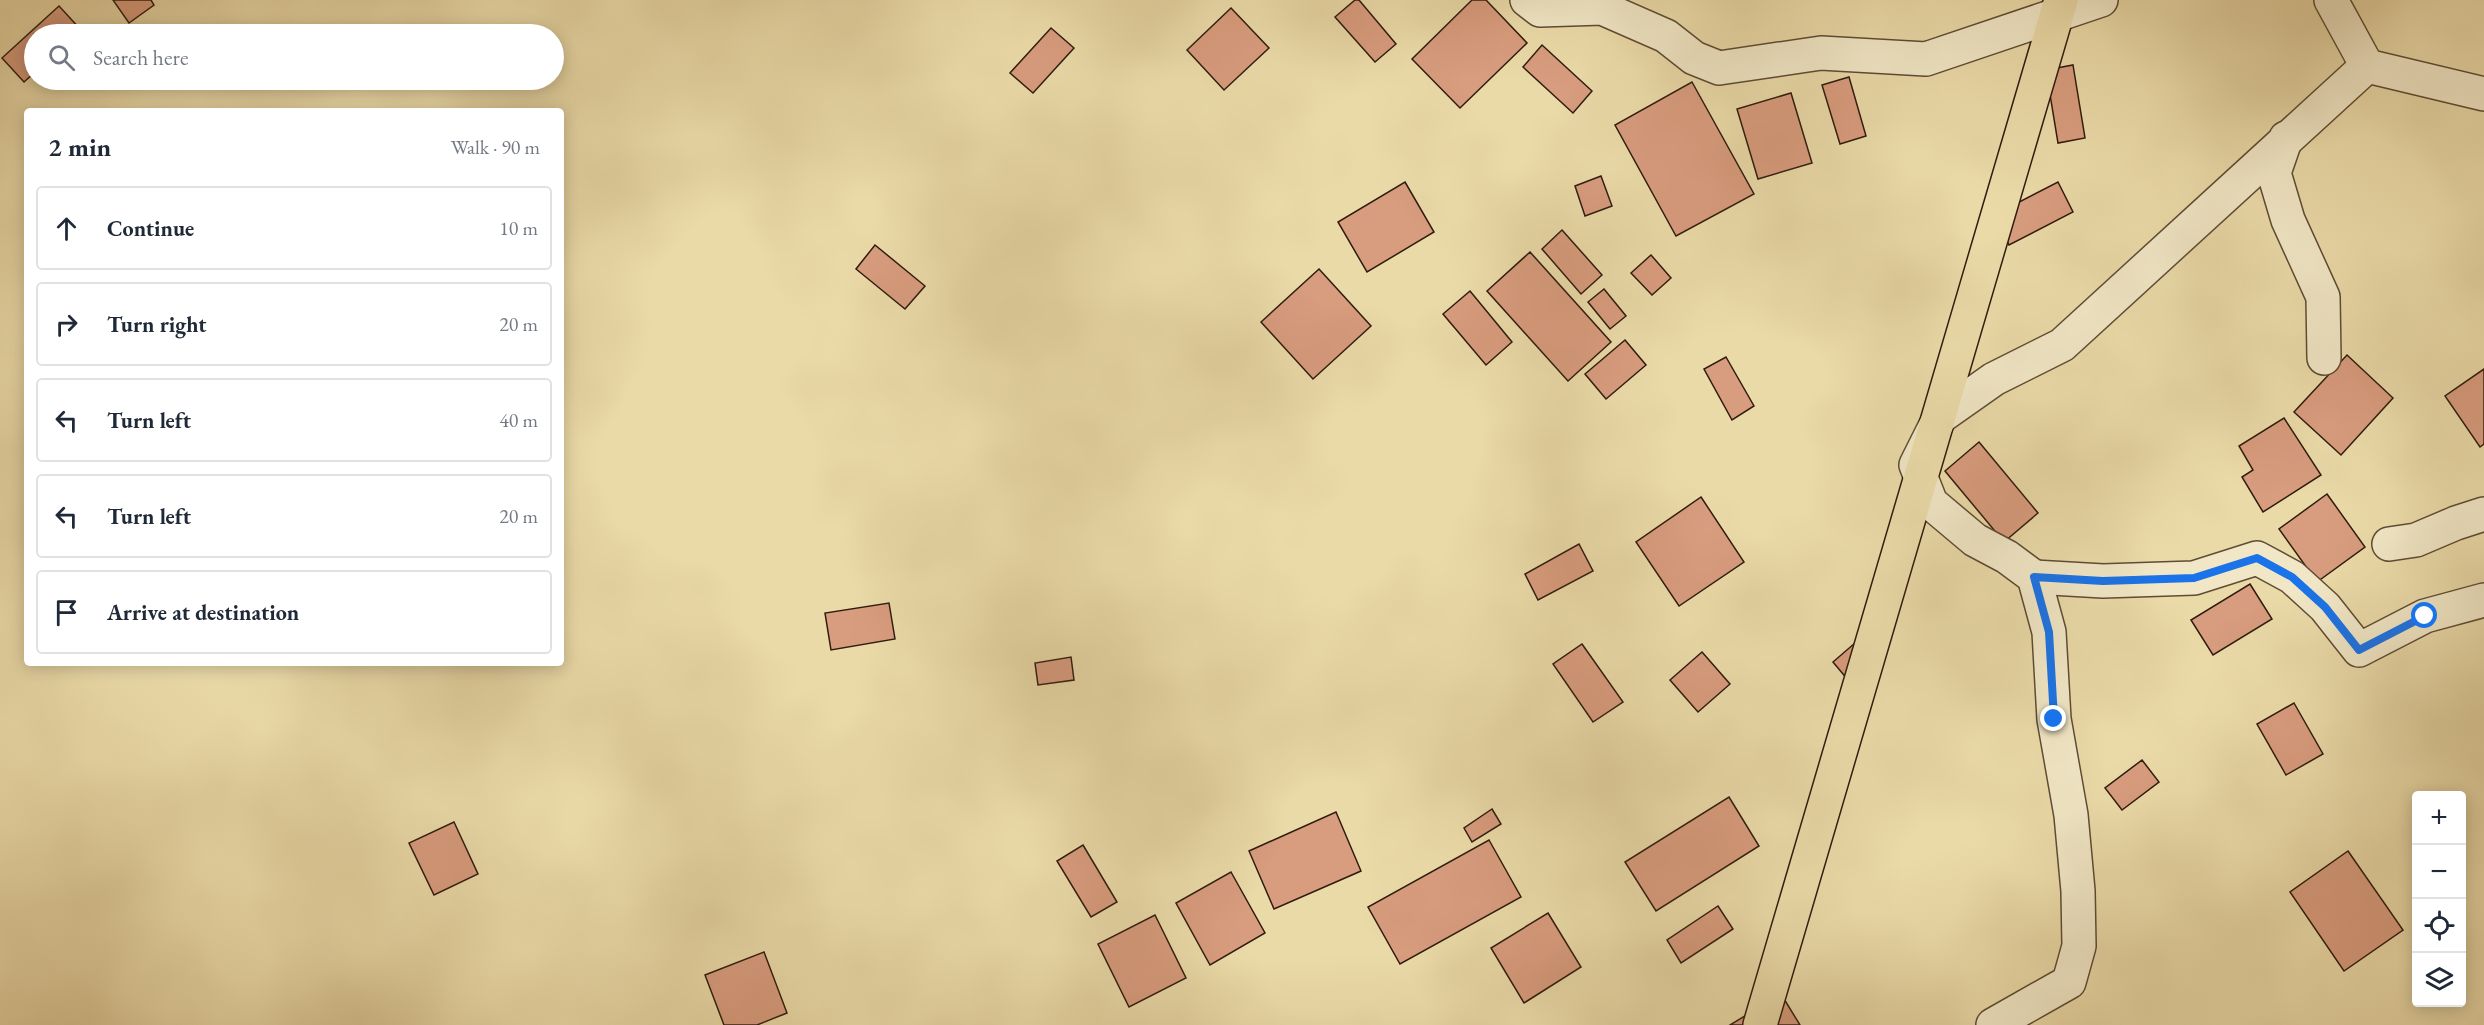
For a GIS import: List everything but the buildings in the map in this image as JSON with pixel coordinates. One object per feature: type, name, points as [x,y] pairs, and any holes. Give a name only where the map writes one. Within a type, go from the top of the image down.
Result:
[{"type":"highway","points":[[1760,1025],[2061,0]]},
{"type":"street","points":[[1527,0],[1540,10],[1602,8],[1666,36],[1694,58],[1719,68],[1821,53],[1926,59],[2101,0]]},
{"type":"street","points":[[2331,0],[2367,66],[2484,94]]},
{"type":"street","points":[[2367,66],[2062,345],[1994,379],[1940,417],[1916,465],[1931,502],[1975,540],[2007,557],[2034,577],[2103,581],[2194,578],[2257,558],[2292,577],[2325,607],[2359,650],[2425,616],[2484,600]]},
{"type":"street","points":[[2286,138],[2274,173],[2288,220],[2323,297],[2324,357]]},
{"type":"street","points":[[2389,544],[2416,540],[2484,514]]},
{"type":"street","points":[[1992,1025],[2069,982],[2079,946],[2072,826],[2054,719],[2049,632],[2034,577]]},
{"type":"route","points":[[2054,719],[2049,632],[2034,577],[2103,581],[2194,578],[2257,558],[2292,577],[2325,607],[2359,650],[2425,616]]}]
